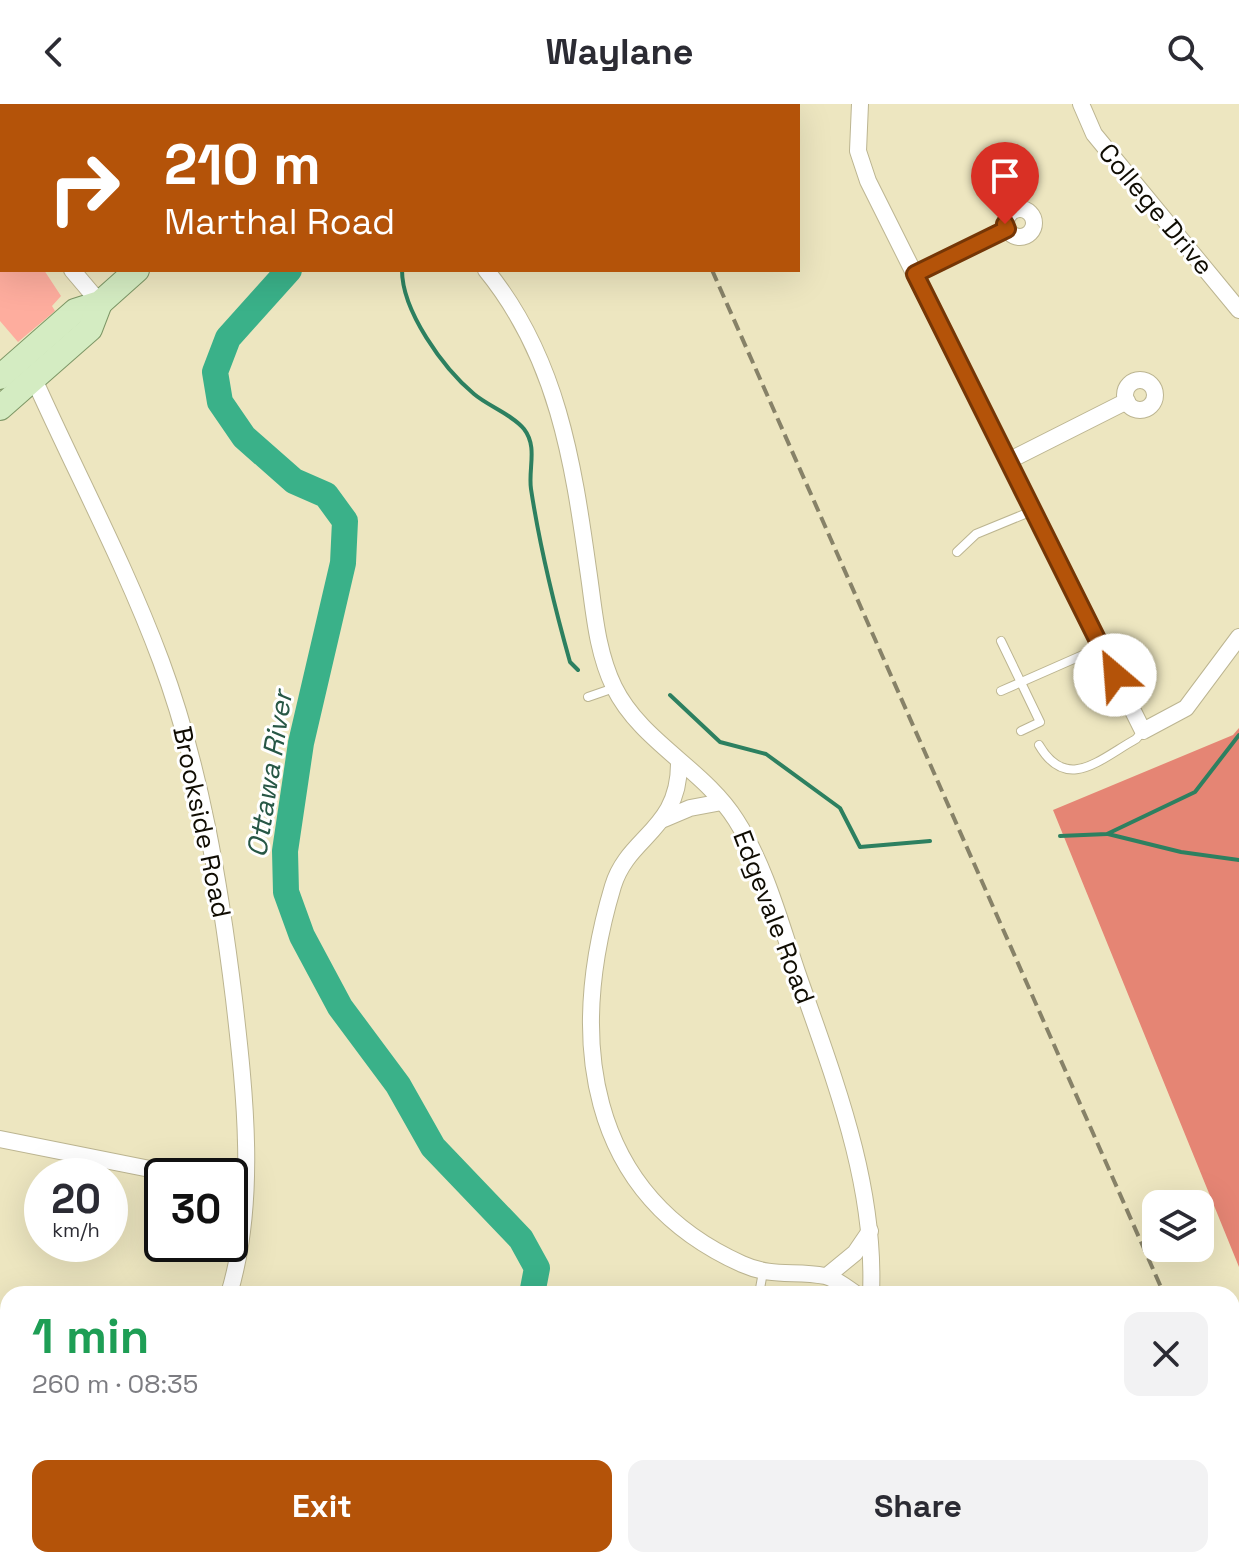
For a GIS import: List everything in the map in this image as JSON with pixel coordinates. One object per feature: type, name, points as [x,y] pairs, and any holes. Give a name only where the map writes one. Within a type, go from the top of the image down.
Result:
[{"type":"main road","points":[[0,377],[75,311],[100,303],[135,272]]},
{"type":"main road","points":[[0,408],[90,329],[100,303]]},
{"type":"street","points":[[860,104],[857,135],[862,167],[1143,731],[1186,708],[1239,637]]},
{"type":"street","name":"College Drive","points":[[1081,104],[1094,134],[1239,310]]},
{"type":"street","points":[[915,274],[1007,229]]},
{"type":"street","points":[[74,272],[100,303]]},
{"type":"street","name":"Edgevale Road","points":[[487,272],[530,336],[555,393],[572,460],[596,629],[614,688],[679,762],[737,820],[764,879],[849,1123],[870,1231],[871,1286]]},
{"type":"street","name":"Brookside Road","points":[[34,379],[110,538],[180,716],[203,807],[226,935],[240,1047],[238,1158]]},
{"type":"street","points":[[1008,461],[1127,401]]},
{"type":"street","points":[[679,762],[677,790],[664,819],[616,875],[599,934],[589,1006],[600,1100],[611,1135],[629,1174],[655,1204],[704,1246],[763,1272],[827,1276],[843,1286]]},
{"type":"street","points":[[664,819],[690,808],[722,802]]},
{"type":"street","points":[[0,1139],[144,1168]]},
{"type":"street","points":[[827,1276],[855,1253],[870,1231]]},
{"type":"street","name":"Brookside Road","points":[[231,1286],[237,1262]]},
{"type":"lane","points":[[957,552],[976,534],[1033,510]]},
{"type":"lane","points":[[1001,641],[1040,722],[1021,731]]},
{"type":"lane","points":[[1001,691],[1101,647]]},
{"type":"lane","points":[[588,697],[614,688]]},
{"type":"lane","points":[[1039,745],[1050,763],[1060,770],[1074,771],[1136,739],[1143,731]]},
{"type":"lane","points":[[760,1286],[763,1272]]},
{"type":"shaded area","points":[[0,272],[45,272],[61,296],[52,306],[55,311],[18,342],[0,321]]},
{"type":"shaded area","points":[[1239,728],[1239,1267],[1214,1206],[1214,1190],[1208,1190],[1053,810],[1233,735]]},
{"type":"waterway","name":"Ottawa River","points":[[287,272],[228,338],[215,372],[220,402],[244,437],[294,481],[326,495],[345,521],[343,563],[301,743],[285,851],[286,892],[302,936],[340,1007],[398,1085],[433,1147],[521,1239],[537,1268],[534,1286]]},
{"type":"waterway","points":[[402,272],[409,303],[426,338],[438,354],[474,394],[514,419],[528,436],[532,451],[531,489],[543,555],[570,662],[578,670]]},
{"type":"waterway","points":[[670,695],[720,742],[766,754],[840,808],[860,847],[930,841]]},
{"type":"waterway","points":[[1060,836],[1107,834],[1195,792],[1239,735]]},
{"type":"waterway","points":[[1108,834],[1181,852],[1239,860]]},
{"type":"railway","points":[[713,272],[1160,1286]]},
{"type":"route","points":[[1005,224],[1007,229],[915,274],[1115,675]]}]
